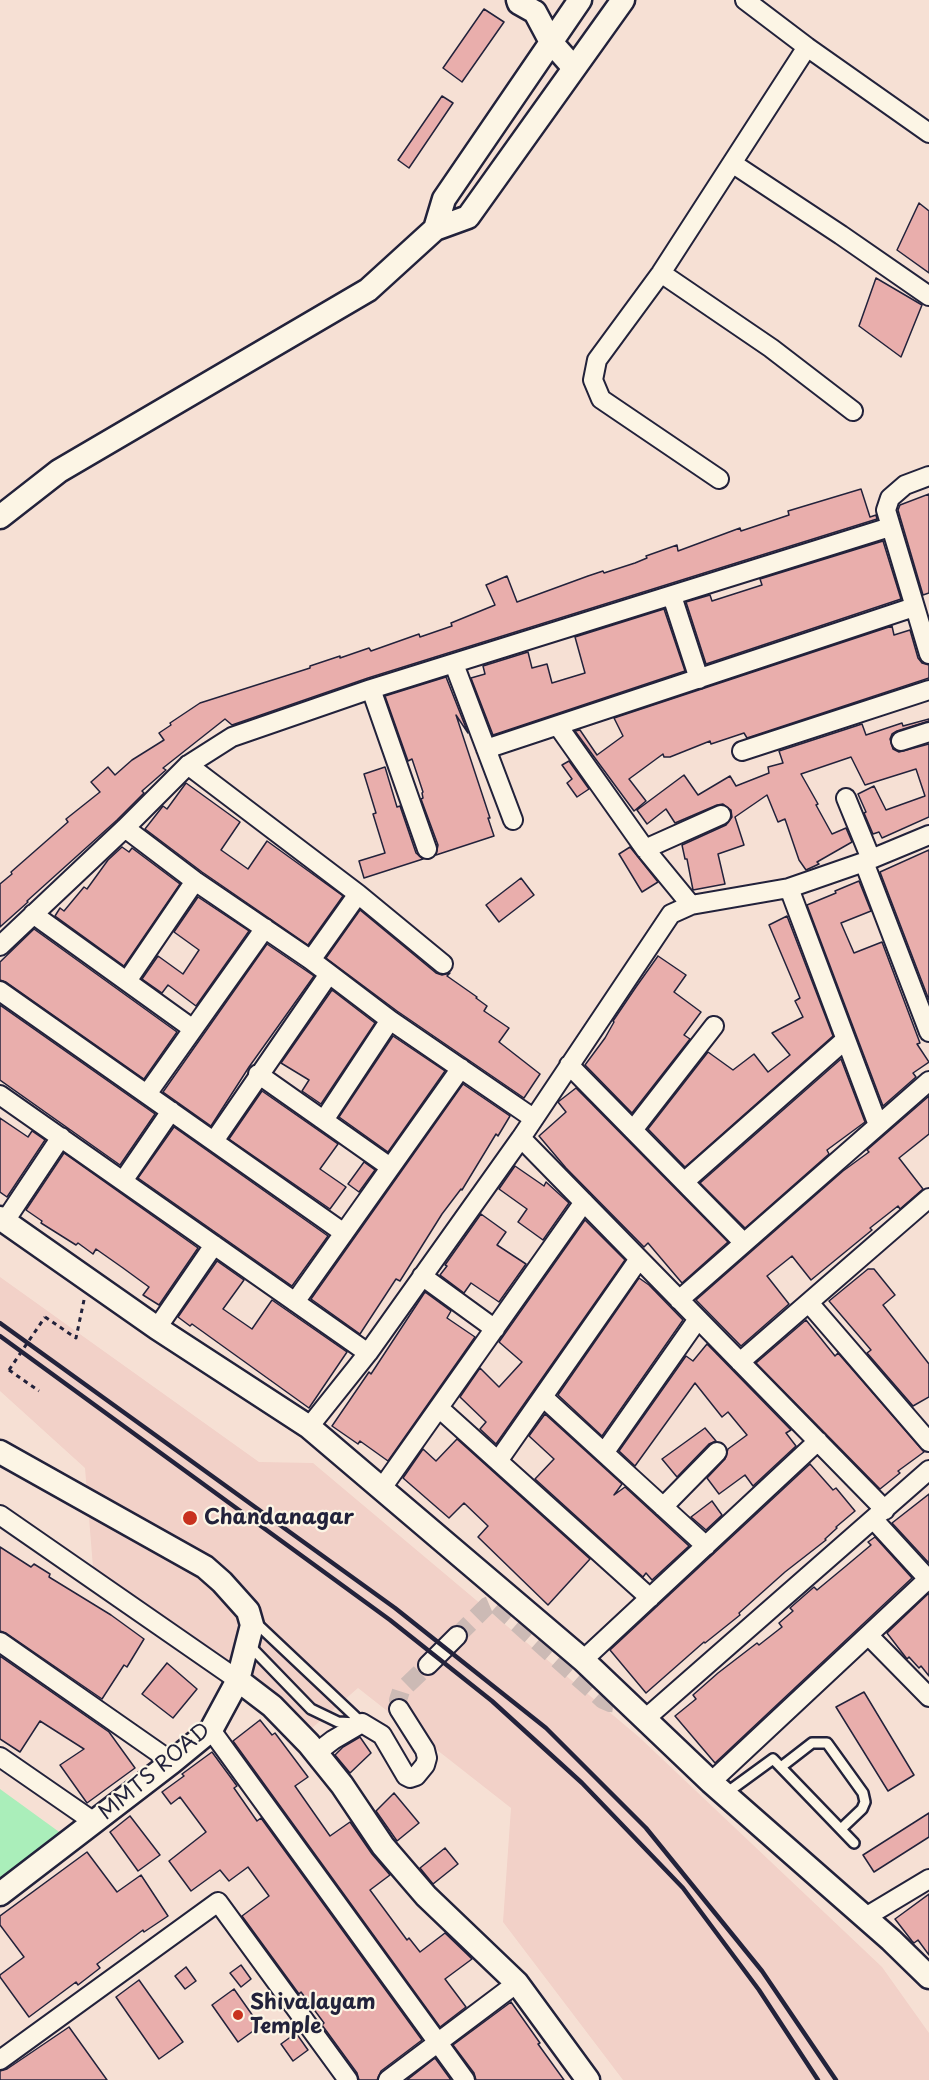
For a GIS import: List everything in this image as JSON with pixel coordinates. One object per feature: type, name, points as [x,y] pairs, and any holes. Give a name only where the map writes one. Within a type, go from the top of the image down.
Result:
[{"type":"street","points":[[435,229],[444,199],[580,0]]},
{"type":"street","points":[[0,517],[59,471],[368,290],[435,229],[468,217],[623,0]]},
{"type":"street","points":[[745,0],[929,133]]},
{"type":"street","points":[[529,4],[551,42],[574,68]]},
{"type":"street","points":[[719,479],[601,399],[593,380],[597,360],[661,273],[807,47]]},
{"type":"street","points":[[732,163],[929,297]]},
{"type":"street","points":[[661,273],[771,348],[853,411]]},
{"type":"street","points":[[929,477],[905,485],[890,498],[886,510],[929,654]]},
{"type":"street","points":[[0,946],[188,765],[232,736],[371,689],[890,527]]},
{"type":"street","points":[[672,596],[699,679]]},
{"type":"street","points":[[486,749],[914,607]]},
{"type":"street","points":[[453,664],[513,820]]},
{"type":"street","points":[[371,689],[427,849]]},
{"type":"street","points":[[742,751],[929,690]]},
{"type":"street","points":[[558,726],[645,849],[691,905]]},
{"type":"street","points":[[901,741],[929,732]]},
{"type":"street","points":[[188,765],[358,894],[443,964]]},
{"type":"street","points":[[846,798],[929,1032]]},
{"type":"street","points":[[645,849],[721,815]]},
{"type":"street","points":[[125,828],[195,881],[311,960],[390,1020],[533,1118]]},
{"type":"street","points":[[309,1427],[368,1353],[521,1138],[671,914],[691,905],[789,888],[868,861],[929,835]]},
{"type":"street","points":[[127,981],[195,881]]},
{"type":"street","points":[[789,888],[878,1125]]},
{"type":"street","points":[[311,960],[358,894]]},
{"type":"street","points":[[33,914],[193,1029]]},
{"type":"street","points":[[147,1094],[265,928]]},
{"type":"street","points":[[213,1141],[329,974]]},
{"type":"street","points":[[0,991],[344,1233]]},
{"type":"street","points":[[324,1120],[390,1020]]},
{"type":"street","points":[[633,1130],[714,1026]]},
{"type":"street","points":[[684,1182],[845,1040]]},
{"type":"street","points":[[569,1065],[744,1244]]},
{"type":"street","points":[[295,1302],[461,1068]]},
{"type":"street","points":[[258,1074],[390,1167]]},
{"type":"street","points":[[679,1300],[929,1081]]},
{"type":"street","points":[[0,1095],[368,1353]]},
{"type":"street","points":[[123,1181],[171,1111]]},
{"type":"street","points":[[61,1137],[2,1219],[156,1328],[309,1427],[583,1660],[718,1788],[891,1940],[929,1977]]},
{"type":"street","points":[[521,1138],[818,1442],[929,1580],[869,1636],[718,1788]]},
{"type":"street","points":[[740,1362],[929,1198]]},
{"type":"street","points":[[382,1488],[584,1202]]},
{"type":"street","points":[[156,1328],[214,1245]]},
{"type":"street","points":[[498,1461],[639,1259]]},
{"type":"street","points":[[422,1276],[495,1329]]},
{"type":"street","points":[[809,1303],[929,1442]]},
{"type":"street","points":[[604,1453],[698,1319]]},
{"type":"street","points":[[543,1397],[706,1546]]},
{"type":"street","points":[[439,1408],[650,1598]]},
{"type":"street","points":[[583,1660],[818,1442]]},
{"type":"street","points":[[0,1452],[205,1567],[222,1582],[250,1614]]},
{"type":"street","points":[[663,1507],[717,1452]]},
{"type":"street","points":[[645,1719],[929,1470]]},
{"type":"street","points":[[0,1515],[272,1706],[342,1785],[383,1846],[426,1896],[517,1983],[588,2080]]},
{"type":"street","name":"MMTS ROAD","points":[[0,1894],[211,1730],[238,1680],[252,1625],[250,1614]]},
{"type":"street","points":[[428,1665],[457,1636]]},
{"type":"street","points":[[869,1636],[929,1697]]},
{"type":"street","points":[[0,1642],[172,1762]]},
{"type":"street","points":[[316,1753],[362,1723],[381,1735],[406,1776],[413,1778],[421,1772],[427,1758],[419,1739],[399,1709]]},
{"type":"street","points":[[211,1730],[465,2080]]},
{"type":"street","points":[[0,1757],[94,1822]]},
{"type":"street","points":[[864,1917],[929,1880]]},
{"type":"street","points":[[0,2060],[218,1902],[348,2080]]},
{"type":"street","points":[[388,2080],[517,1983]]},
{"type":"lane","points":[[250,1614],[362,1723]]},
{"type":"lane","points":[[247,1644],[310,1709],[338,1722],[362,1723]]},
{"type":"lane","points":[[781,1767],[812,1743],[827,1743],[863,1793],[865,1802],[862,1809],[841,1829]]},
{"type":"lane","points":[[718,1788],[773,1759],[854,1843]]},
{"type":"path","points":[[39,1390],[9,1370],[45,1317],[76,1338],[88,1278]]},
{"type":"shaded area","points":[[0,1277],[259,1462],[313,1463],[639,1737],[882,1967],[929,2033],[929,2080],[623,2080],[503,1922],[511,1808],[358,1688],[304,1735],[94,1580],[85,1468],[0,1391]]},
{"type":"green space","points":[[0,1789],[62,1834],[0,1880]]},
{"type":"building","points":[[484,9],[504,22],[462,82],[443,68]]},
{"type":"building","points":[[442,96],[453,103],[409,168],[398,160]]},
{"type":"building","points":[[919,203],[929,211],[929,273],[897,250]]},
{"type":"building","points":[[876,278],[922,305],[901,357],[859,326]]},
{"type":"building","points":[[861,489],[870,517],[876,515],[877,519],[368,678],[232,725],[225,719],[163,768],[166,770],[142,791],[144,793],[117,820],[0,927],[0,884],[68,822],[66,819],[100,792],[91,782],[108,767],[115,775],[132,760],[164,740],[159,733],[200,703],[310,668],[310,666],[340,656],[340,658],[369,648],[371,651],[419,634],[420,637],[452,626],[451,623],[495,605],[486,585],[507,576],[517,602],[603,571],[604,573],[635,563],[647,558],[646,556],[677,545],[678,551],[740,528],[741,531],[789,515],[788,511]]},
{"type":"building","points":[[929,494],[929,593],[923,595],[898,510],[900,505]]},
{"type":"building","points":[[883,541],[901,599],[706,664],[686,602],[710,595],[712,601],[762,585],[760,579]]},
{"type":"building","points":[[664,609],[685,671],[493,735],[471,678],[485,674],[483,666],[528,652],[532,668],[547,664],[552,683],[585,673],[575,637]]},
{"type":"building","points":[[892,626],[894,635],[910,630],[918,658],[922,663],[929,665],[929,678],[747,738],[744,733],[711,744],[710,741],[670,757],[664,757],[663,754],[629,779],[646,801],[634,811],[575,731],[580,730],[597,755],[623,736],[614,718]]},
{"type":"building","points":[[446,677],[468,733],[456,715],[494,836],[436,855],[438,845],[421,799],[423,792],[412,759],[408,761],[385,696]]},
{"type":"building","points":[[929,719],[929,721],[897,731],[890,739],[893,749],[899,752],[929,744],[929,817],[882,838],[879,832],[873,834],[858,794],[874,786],[886,810],[925,796],[916,769],[865,785],[851,757],[801,774],[832,834],[846,828],[852,842],[806,870],[799,860],[785,819],[778,822],[767,795],[735,817],[744,845],[718,854],[725,884],[693,890],[682,845],[726,825],[732,817],[731,810],[723,804],[717,805],[675,823],[666,809],[647,824],[637,810],[684,775],[698,795],[730,776],[736,786],[769,773],[768,767],[783,763],[779,751],[862,724],[866,735],[902,723],[903,726]]},
{"type":"building","points":[[569,761],[589,789],[577,797],[567,783],[572,779],[562,765]]},
{"type":"building","points":[[385,767],[397,807],[400,806],[416,853],[423,859],[364,878],[359,861],[385,853],[364,774]]},
{"type":"building","points":[[186,783],[240,822],[221,850],[248,869],[267,841],[343,896],[308,945],[202,872],[145,829],[163,806],[167,809]]},
{"type":"building","points":[[122,847],[129,852],[132,848],[180,884],[124,966],[55,916],[60,908],[64,911],[84,887],[87,889],[108,860]]},
{"type":"building","points":[[630,847],[658,882],[642,892],[619,854]]},
{"type":"building","points":[[929,850],[929,1000],[880,872]]},
{"type":"building","points":[[521,878],[534,895],[499,922],[486,905]]},
{"type":"building","points":[[859,881],[871,911],[841,923],[854,953],[882,942],[920,1043],[917,1044],[929,1062],[913,1073],[916,1077],[883,1106],[807,905]]},
{"type":"building","points":[[198,897],[249,931],[196,1006],[168,985],[162,993],[142,979],[158,956],[183,974],[199,950],[174,932]]},
{"type":"building","points":[[360,910],[436,973],[442,975],[450,973],[447,976],[487,1006],[484,1011],[509,1028],[499,1042],[540,1074],[524,1098],[397,1011],[326,958]]},
{"type":"building","points":[[787,916],[833,1036],[685,1167],[648,1129],[708,1052],[733,1070],[754,1054],[768,1072],[790,1055],[772,1033],[803,1017],[795,1001],[800,998],[769,925]]},
{"type":"building","points":[[34,929],[177,1032],[144,1079],[0,980],[0,962]]},
{"type":"building","points":[[267,944],[314,976],[249,1067],[211,1126],[163,1092]]},
{"type":"building","points":[[658,956],[686,975],[674,992],[701,1012],[684,1035],[690,1039],[632,1113],[585,1065]]},
{"type":"building","points":[[332,990],[375,1023],[321,1104],[302,1091],[309,1080],[281,1063]]},
{"type":"building","points":[[0,1005],[155,1114],[120,1165],[0,1080]]},
{"type":"building","points":[[393,1036],[445,1071],[388,1152],[339,1117]]},
{"type":"building","points":[[841,1059],[865,1122],[827,1150],[829,1154],[745,1228],[700,1183]]},
{"type":"building","points":[[463,1084],[510,1116],[498,1136],[496,1134],[462,1190],[442,1214],[400,1281],[396,1279],[360,1334],[311,1299]]},
{"type":"building","points":[[576,1088],[728,1242],[682,1283],[648,1243],[644,1247],[566,1168],[539,1136],[566,1112],[558,1102]]},
{"type":"building","points":[[262,1091],[338,1144],[320,1169],[346,1187],[330,1209],[229,1139]]},
{"type":"building","points":[[929,1096],[929,1134],[899,1158],[923,1189],[900,1209],[898,1206],[870,1228],[872,1230],[811,1280],[792,1256],[767,1276],[789,1304],[741,1346],[696,1300],[843,1171],[869,1152],[867,1150]]},
{"type":"building","points":[[0,1118],[28,1137],[32,1131],[45,1140],[7,1197],[0,1192]]},
{"type":"building","points":[[174,1127],[328,1236],[292,1286],[138,1178]]},
{"type":"building","points":[[64,1153],[198,1248],[159,1305],[143,1295],[149,1287],[123,1268],[96,1249],[93,1254],[78,1243],[76,1245],[41,1223],[42,1221],[26,1210]]},
{"type":"building","points":[[364,1162],[375,1170],[359,1192],[348,1184]]},
{"type":"building","points":[[515,1166],[544,1186],[546,1182],[569,1203],[543,1240],[518,1222],[527,1209],[499,1189]]},
{"type":"building","points":[[481,1214],[506,1232],[497,1245],[526,1264],[499,1302],[471,1283],[464,1293],[440,1275]]},
{"type":"building","points":[[585,1220],[625,1260],[496,1444],[480,1429],[486,1422],[460,1397],[480,1368],[499,1387],[522,1362],[499,1342]]},
{"type":"building","points":[[217,1261],[244,1280],[223,1309],[252,1329],[272,1300],[347,1352],[309,1408],[192,1324],[190,1326],[178,1317]]},
{"type":"building","points":[[868,1269],[874,1269],[895,1295],[883,1305],[929,1364],[929,1397],[913,1406],[867,1353],[871,1350],[829,1301]]},
{"type":"building","points":[[639,1278],[649,1285],[683,1320],[602,1436],[558,1395]]},
{"type":"building","points":[[425,1292],[451,1311],[447,1318],[475,1337],[388,1461],[360,1441],[358,1444],[332,1426],[369,1372],[371,1374]]},
{"type":"building","points":[[806,1320],[835,1356],[838,1353],[924,1452],[898,1471],[900,1473],[880,1489],[756,1363]]},
{"type":"building","points":[[707,1344],[791,1430],[786,1433],[796,1446],[753,1486],[745,1475],[719,1494],[707,1478],[725,1459],[728,1449],[747,1435],[728,1412],[722,1417],[695,1383],[635,1466],[619,1451],[686,1356],[693,1361]]},
{"type":"building","points":[[545,1414],[622,1484],[614,1495],[625,1487],[689,1546],[652,1580],[646,1573],[643,1577],[535,1479],[554,1459],[529,1436]]},
{"type":"building","points":[[705,1428],[716,1441],[709,1444],[677,1477],[662,1459]]},
{"type":"building","points":[[457,1439],[590,1559],[548,1605],[478,1537],[488,1526],[464,1503],[449,1518],[403,1478],[423,1449],[436,1461]]},
{"type":"building","points":[[810,1464],[833,1490],[836,1488],[855,1511],[836,1527],[826,1540],[785,1572],[739,1613],[740,1615],[704,1642],[646,1693],[610,1650]]},
{"type":"building","points":[[929,1494],[929,1563],[892,1523]]},
{"type":"building","points":[[712,1501],[722,1515],[706,1530],[691,1517]]},
{"type":"building","points":[[875,1537],[912,1578],[715,1763],[675,1716],[696,1699],[693,1695],[718,1673],[782,1627],[779,1623],[793,1611],[790,1608],[814,1587],[817,1590],[846,1566],[871,1545],[868,1542]]},
{"type":"building","points":[[0,1547],[31,1567],[34,1564],[50,1574],[49,1577],[111,1615],[144,1639],[127,1667],[124,1665],[102,1699],[0,1631]]},
{"type":"building","points":[[929,1593],[929,1676],[921,1666],[919,1668],[909,1657],[907,1659],[887,1633]]},
{"type":"building","points":[[0,1656],[109,1732],[135,1768],[87,1803],[60,1765],[84,1749],[40,1721],[20,1752],[0,1739]]},
{"type":"building","points":[[167,1663],[197,1689],[173,1718],[142,1694]]},
{"type":"building","points":[[864,1692],[914,1775],[888,1791],[836,1707]]},
{"type":"building","points":[[260,1720],[272,1735],[275,1733],[308,1777],[295,1786],[330,1836],[350,1822],[390,1875],[370,1890],[407,1940],[409,1938],[420,1952],[445,1933],[472,1959],[445,1979],[466,2007],[440,2027],[233,1741]]},
{"type":"building","points":[[360,1737],[371,1753],[350,1773],[335,1755],[343,1747]]},
{"type":"building","points":[[212,1752],[237,1786],[234,1788],[257,1821],[261,1818],[422,2040],[381,2071],[377,2080],[359,2080],[357,2073],[322,2025],[324,2023],[301,1992],[299,1994],[242,1916],[269,1896],[248,1867],[229,1881],[220,1870],[191,1891],[169,1861],[206,1832],[180,1797],[171,1804],[162,1792]]},
{"type":"building","points":[[394,1793],[419,1823],[397,1841],[376,1811]]},
{"type":"building","points":[[929,1813],[929,1837],[874,1872],[863,1855]]},
{"type":"building","points":[[130,1816],[160,1855],[138,1871],[110,1832]]},
{"type":"building","points":[[445,1848],[458,1864],[433,1884],[420,1868]]},
{"type":"building","points":[[87,1852],[117,1892],[141,1875],[168,1916],[144,1932],[143,1930],[97,1964],[100,1968],[78,1985],[76,1982],[29,2017],[0,1977],[24,1957],[0,1925],[0,1916]]},
{"type":"building","points":[[929,1894],[929,1955],[918,1940],[914,1943],[912,1941],[895,1919]]},
{"type":"building","points":[[241,1965],[251,1979],[241,1987],[230,1973]]},
{"type":"building","points":[[186,1967],[196,1981],[185,1989],[175,1976]]},
{"type":"building","points":[[139,1980],[183,2042],[159,2059],[116,1997]]},
{"type":"building","points":[[234,1989],[260,2026],[238,2042],[212,2005]]},
{"type":"building","points":[[511,2002],[564,2080],[476,2080],[474,2073],[453,2045]]},
{"type":"building","points":[[69,2027],[107,2080],[0,2080],[0,2071],[7,2069]]},
{"type":"building","points":[[296,2033],[308,2050],[293,2061],[281,2044]]},
{"type":"building","points":[[435,2058],[451,2080],[407,2080]]},
{"type":"tunnel","points":[[457,1636],[487,1606],[494,1603],[603,1700],[618,1704],[625,1700]]},
{"type":"tunnel","points":[[399,1709],[398,1700],[401,1691],[428,1665]]},
{"type":"railway","points":[[0,1323],[395,1608],[546,1728],[646,1828],[762,1971],[836,2080]]},
{"type":"railway","points":[[0,1336],[390,1620],[492,1701],[582,1783],[683,1888],[759,1990],[818,2080]]},
{"type":"place","name":"Chandanagar","points":[[190,1518]]},
{"type":"place","name":"Shivalayam Temple","points":[[238,2015]]}]
